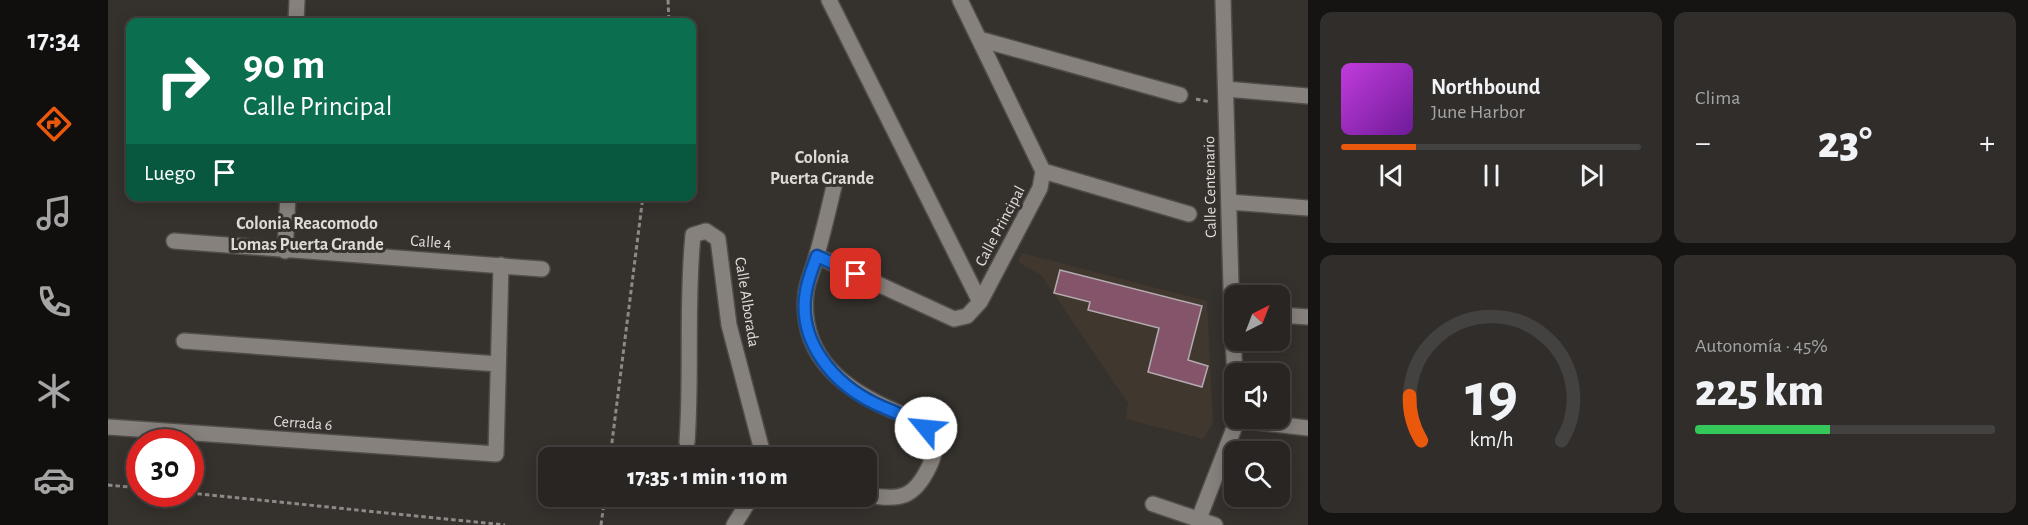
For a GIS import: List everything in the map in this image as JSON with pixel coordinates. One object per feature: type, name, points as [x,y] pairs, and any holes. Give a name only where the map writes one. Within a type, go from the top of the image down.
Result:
[{"type":"street","points":[[296,18],[297,0]]},
{"type":"street","points":[[828,0],[980,302]]},
{"type":"street","name":"Calle Principal","points":[[817,256],[954,319],[967,316],[980,302],[1041,188],[1043,171],[960,0]]},
{"type":"street","name":"Calle Centenario","points":[[1223,0],[1232,285]]},
{"type":"street","points":[[979,39],[1180,95]]},
{"type":"street","points":[[1226,89],[1308,96]]},
{"type":"street","points":[[1043,171],[1189,214]]},
{"type":"street","points":[[835,183],[806,292],[806,315],[810,336],[821,361],[842,383],[874,403],[914,420],[926,428],[934,439],[934,457],[922,483],[911,494],[888,499],[877,497]]},
{"type":"street","points":[[285,251],[288,201]]},
{"type":"street","points":[[1229,202],[1308,208]]},
{"type":"street","name":"Calle Alborada","points":[[687,442],[691,397],[690,264],[693,235],[706,231],[718,239],[729,325],[761,447]]},
{"type":"street","name":"Calle 4","points":[[174,241],[542,269]]},
{"type":"street","points":[[184,341],[498,364],[501,265]]},
{"type":"street","points":[[1290,316],[1308,317]]},
{"type":"street","name":"Cerrada 6","points":[[108,427],[496,454],[498,364]]},
{"type":"street","points":[[1290,426],[1308,428]]},
{"type":"street","points":[[1198,521],[1234,429]]},
{"type":"street","points":[[1153,504],[1215,525]]},
{"type":"street","points":[[734,525],[745,507]]},
{"type":"path","points":[[668,0],[669,18]]},
{"type":"path","points":[[1180,95],[1226,106]]},
{"type":"path","points":[[611,447],[642,201]]},
{"type":"path","points":[[108,485],[126,487]]},
{"type":"path","points":[[204,495],[505,525]]},
{"type":"path","points":[[601,525],[603,507]]},
{"type":"shaded area","points":[[1022,253],[1207,301],[1213,423],[1203,439],[1126,419],[1128,403],[1041,275],[1018,262]]},
{"type":"building","points":[[1060,270],[1202,306],[1188,360],[1208,366],[1202,387],[1148,372],[1159,328],[1088,310],[1090,302],[1054,293]]},
{"type":"district","name":"Colonia Puerta Grande","points":[[822,168]]},
{"type":"district","name":"Colonia Reacomodo Lomas Puerta Grande","points":[[307,234]]},
{"type":"route","points":[[856,274],[817,256],[806,292],[806,315],[810,336],[821,361],[842,383],[874,403],[914,420],[926,428]]}]
